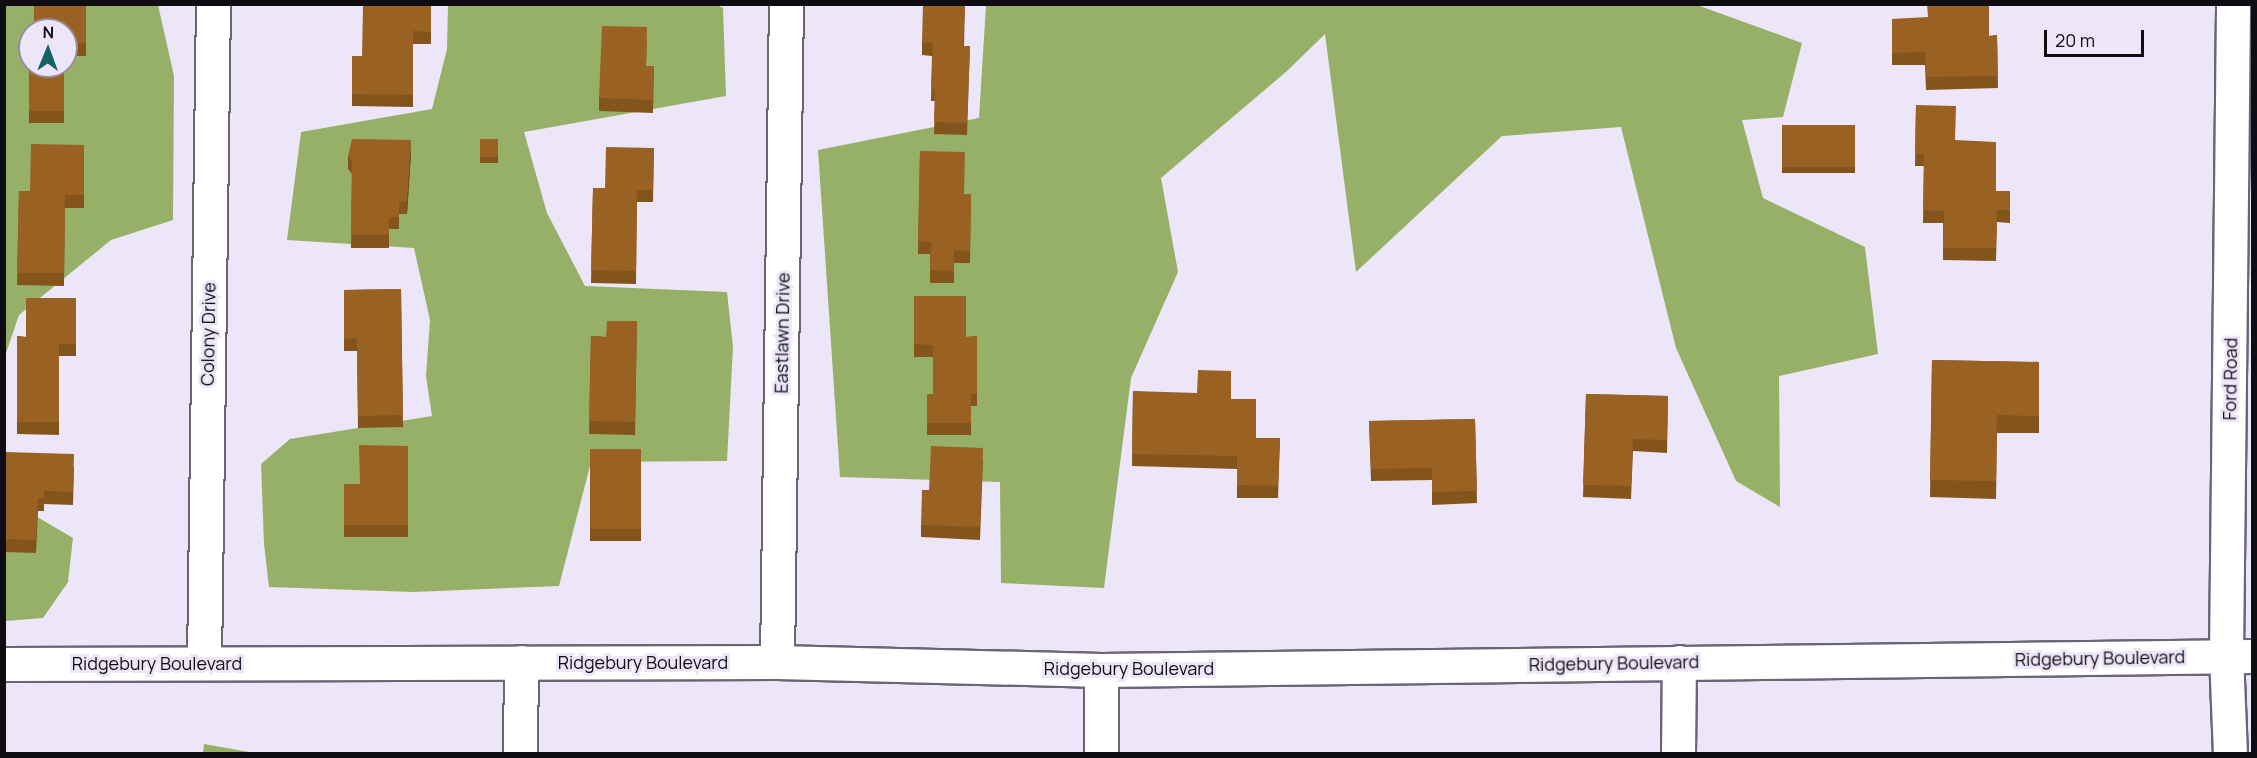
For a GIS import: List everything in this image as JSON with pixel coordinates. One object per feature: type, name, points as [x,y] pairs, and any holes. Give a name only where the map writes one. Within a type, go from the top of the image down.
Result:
[{"type":"street","name":"Colony Drive","points":[[204,663],[213,4]]},
{"type":"street","name":"Eastlawn Drive","points":[[777,662],[786,4]]},
{"type":"street","name":"Ford Road","points":[[2230,753],[2239,656],[2233,4]]},
{"type":"street","name":"Ridgebury Boulevard","points":[[4,664],[777,662],[1101,670],[2239,656]]},
{"type":"street","points":[[520,753],[521,662]]},
{"type":"street","points":[[1678,753],[1679,662]]},
{"type":"street","points":[[1101,670],[1101,753]]},
{"type":"green space","points":[[715,4],[723,8],[726,96],[524,132],[547,213],[585,286],[727,292],[733,347],[727,461],[591,462],[559,586],[413,592],[269,587],[264,544],[261,464],[290,439],[432,416],[426,376],[430,320],[414,248],[287,240],[301,132],[432,109],[447,49],[448,5]]},
{"type":"green space","points":[[5,5],[158,5],[174,76],[173,220],[111,240],[19,315],[5,356]]},
{"type":"green space","points":[[986,5],[1697,5],[1802,43],[1783,117],[1742,120],[1763,198],[1865,247],[1878,354],[1779,376],[1780,507],[1736,481],[1676,348],[1621,127],[1502,136],[1356,272],[1325,34],[1287,71],[1161,178],[1178,272],[1131,378],[1104,588],[1001,583],[1000,482],[840,477],[818,150],[979,118]]},
{"type":"green space","points":[[5,498],[73,538],[68,582],[43,618],[5,621]]},
{"type":"green space","points":[[204,744],[255,753],[203,753]]},
{"type":"building","points":[[34,4],[86,4],[86,43],[78,43],[78,18],[34,18]]},
{"type":"building","points":[[923,4],[965,4],[963,46],[970,46],[967,123],[934,122],[935,89],[931,89],[933,43],[922,42]]},
{"type":"building","points":[[1927,4],[1989,4],[1989,36],[1997,35],[1998,76],[1926,77],[1925,52],[1892,53],[1892,19],[1928,17]]},
{"type":"building","points":[[363,6],[431,6],[431,32],[413,31],[413,95],[352,94],[352,56],[362,56]]},
{"type":"building","points":[[602,26],[647,27],[646,66],[654,66],[653,100],[599,98]]},
{"type":"building","points":[[29,78],[64,78],[64,111],[29,111]]},
{"type":"building","points":[[1916,105],[1956,106],[1955,140],[1996,142],[1996,191],[2010,191],[2010,210],[1997,210],[1996,248],[1943,248],[1944,211],[1923,210],[1924,154],[1915,154]]},
{"type":"building","points":[[1782,125],[1855,125],[1855,167],[1782,167]]},
{"type":"building","points":[[352,139],[411,140],[407,201],[399,202],[399,217],[389,217],[389,235],[351,235],[352,162],[348,156]]},
{"type":"building","points":[[480,139],[498,139],[498,157],[480,157]]},
{"type":"building","points":[[31,144],[84,145],[84,195],[65,195],[64,273],[17,273],[19,191],[30,191]]},
{"type":"building","points":[[606,147],[654,148],[653,190],[637,190],[636,271],[591,270],[593,188],[605,188]]},
{"type":"building","points":[[920,151],[965,152],[964,194],[971,194],[970,251],[954,250],[954,271],[930,270],[931,242],[918,241]]},
{"type":"building","points":[[401,289],[403,415],[358,416],[357,338],[344,339],[344,290]]},
{"type":"building","points":[[914,296],[966,296],[966,337],[977,336],[977,394],[971,394],[971,423],[927,423],[927,394],[933,394],[933,345],[914,344]]},
{"type":"building","points":[[26,298],[76,298],[76,344],[59,344],[59,422],[17,422],[17,336],[26,337]]},
{"type":"building","points":[[607,321],[637,321],[635,422],[589,421],[591,336],[606,337]]},
{"type":"building","points":[[1932,360],[2039,362],[2039,416],[1997,415],[1996,481],[1930,480]]},
{"type":"building","points":[[1198,370],[1231,371],[1231,399],[1256,399],[1256,438],[1280,438],[1278,486],[1237,485],[1237,456],[1132,454],[1133,391],[1197,393]]},
{"type":"building","points":[[1586,394],[1668,396],[1667,440],[1633,439],[1631,486],[1583,485]]},
{"type":"building","points":[[1475,419],[1477,491],[1432,492],[1432,468],[1371,469],[1369,421]]},
{"type":"building","points":[[359,445],[408,446],[408,525],[344,525],[344,484],[360,484]]},
{"type":"building","points":[[931,446],[983,448],[980,527],[921,525],[922,490],[929,490]]},
{"type":"building","points":[[590,449],[641,449],[641,529],[590,529]]},
{"type":"building","points":[[4,452],[74,454],[73,492],[44,491],[44,498],[38,498],[36,540],[4,539]]}]
